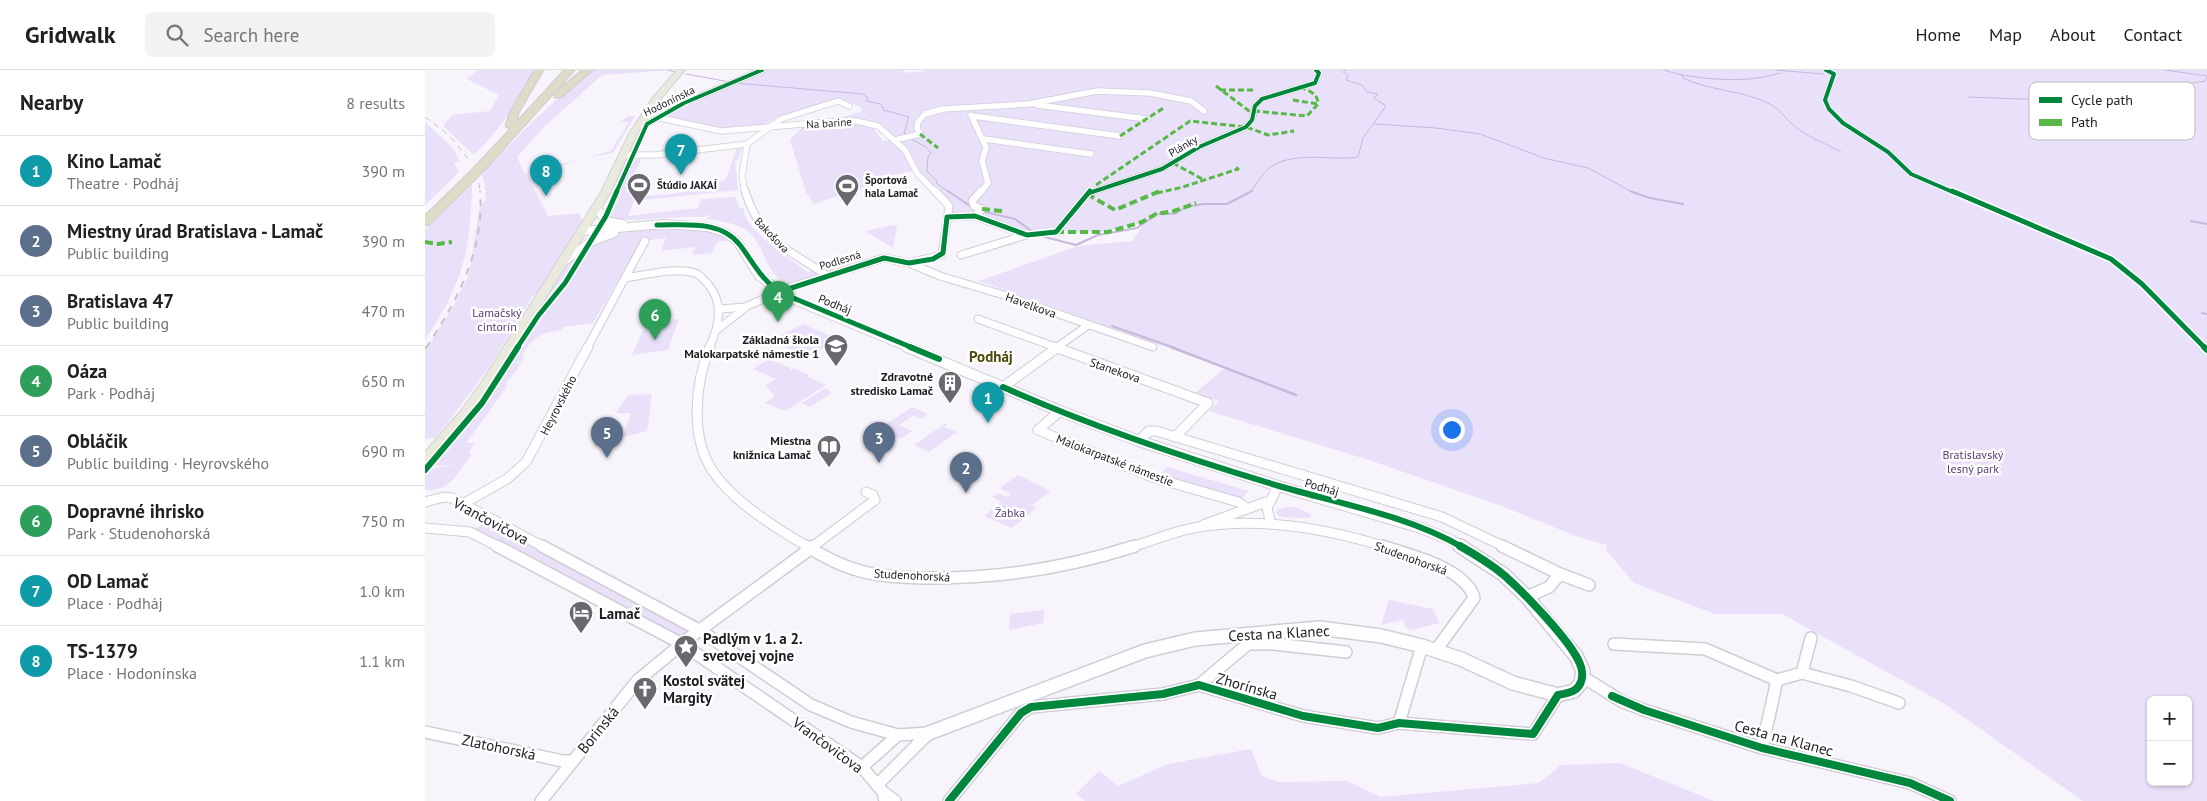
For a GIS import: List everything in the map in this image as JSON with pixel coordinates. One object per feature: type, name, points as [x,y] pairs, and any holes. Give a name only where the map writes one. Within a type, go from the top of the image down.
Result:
[{"type":"highway","points":[[511,126],[514,113],[539,70]]},
{"type":"highway","points":[[478,164],[561,70]]},
{"type":"highway","points":[[425,222],[462,180],[532,113],[570,70]]},
{"type":"highway","points":[[532,113],[549,103],[587,70]]},
{"type":"highway","points":[[425,211],[462,180]]},
{"type":"main road","name":"Hodonínska","points":[[425,461],[473,404],[583,232],[639,126],[654,102],[681,70]]},
{"type":"street","name":"Hodonínska","points":[[639,126],[660,118],[684,103],[736,83],[762,70]]},
{"type":"street","name":"Plánky","points":[[1057,232],[1064,225],[1074,208],[1091,190],[1163,169],[1199,147],[1245,127],[1252,120],[1255,106],[1262,100],[1315,83],[1318,77]]},
{"type":"street","points":[[895,140],[920,134],[917,128],[918,122],[925,114],[960,109],[1029,104],[1097,91],[1129,90],[1191,101],[1204,111]]},
{"type":"street","points":[[625,150],[644,154],[747,144],[781,119],[838,101],[849,106]]},
{"type":"street","points":[[1029,104],[1147,119]]},
{"type":"street","points":[[960,109],[973,116],[1120,136]]},
{"type":"street","points":[[973,116],[986,147],[982,161],[988,183],[972,201],[978,213]]},
{"type":"street","name":"Na barine","points":[[660,118],[721,131],[856,121],[878,126],[895,140],[909,156],[917,173],[949,206],[941,255],[909,263]]},
{"type":"street","points":[[984,139],[1091,154]]},
{"type":"street","name":"Bakošova","points":[[747,144],[741,171],[741,182],[754,217],[788,252],[811,268],[826,275]]},
{"type":"street","points":[[625,150],[644,154]]},
{"type":"street","points":[[597,208],[607,221],[657,225]]},
{"type":"street","points":[[947,217],[978,213],[1027,235]]},
{"type":"street","points":[[566,260],[585,245],[602,236],[657,225]]},
{"type":"street","name":"Podháj","points":[[583,232],[657,225],[698,226],[730,235],[740,244],[755,270],[779,292],[1003,387],[1139,441],[1278,486],[1417,526],[1449,539],[1497,570],[1527,597],[1576,656],[1582,667],[1583,677]]},
{"type":"street","points":[[961,255],[1027,235]]},
{"type":"street","name":"Heyrovského","points":[[461,505],[507,479],[526,462],[645,241]]},
{"type":"street","name":"Podlesná","points":[[779,292],[826,275],[883,258],[909,263]]},
{"type":"street","name":"Havelkova","points":[[909,263],[1087,326],[1153,347]]},
{"type":"street","points":[[625,278],[689,271],[700,274],[714,292],[721,309],[745,307]]},
{"type":"street","points":[[717,329],[745,307],[779,292]]},
{"type":"street","name":"Studenohorská","points":[[721,309],[717,329],[701,370],[697,419],[712,469],[751,509],[811,549],[849,568],[881,576],[956,578],[1012,575],[1065,565],[1196,528],[1266,502]]},
{"type":"street","name":"Stanekova","points":[[978,319],[1208,403],[1175,437]]},
{"type":"street","points":[[1003,387],[1087,326]]},
{"type":"street","name":"Malokarpatské námestie","points":[[1060,411],[1039,430],[1152,477],[1238,502],[1247,508]]},
{"type":"street","name":"Podháj","points":[[1139,441],[1149,431],[1155,431],[1442,517],[1560,574],[1589,585]]},
{"type":"street","points":[[1271,524],[1265,515],[1266,502],[1278,486]]},
{"type":"street","name":"Borinská","points":[[541,801],[637,682],[682,644],[871,504],[875,500],[873,495],[866,492]]},
{"type":"street","name":"Vrančovičova","points":[[425,502],[444,497],[452,498],[461,505],[701,631],[811,705],[851,722],[898,735],[929,733]]},
{"type":"street","name":"Studenohorská","points":[[1196,528],[1271,524],[1311,529],[1367,542],[1408,555],[1462,577],[1473,589],[1473,598],[1436,650]]},
{"type":"street","name":"Vrančovičova","points":[[425,528],[470,532],[682,644],[862,767],[882,793]]},
{"type":"street","points":[[1527,597],[1549,586],[1560,574]]},
{"type":"street","name":"Cesta na Klanec","points":[[929,733],[951,722],[1029,701],[1145,651],[1195,639],[1248,638],[1335,629],[1381,636],[1436,650],[1513,683],[1558,695]]},
{"type":"street","points":[[1199,685],[1248,638],[1274,644],[1346,652]]},
{"type":"street","points":[[1802,673],[1811,638]]},
{"type":"street","points":[[1614,644],[1705,649],[1777,680],[1802,673],[1851,686],[1899,704]]},
{"type":"street","points":[[1399,722],[1422,646]]},
{"type":"street","points":[[1558,695],[1574,691],[1583,677]]},
{"type":"street","name":"Cesta na Klanec","points":[[1583,677],[1623,702],[1762,748],[1910,783],[1950,801]]},
{"type":"street","name":"Cesta na Klanec","points":[[1762,748],[1777,680]]},
{"type":"street","name":"Zhorínska","points":[[1029,701],[1163,694],[1199,685],[1303,716],[1378,728],[1399,722],[1533,734],[1558,695]]},
{"type":"street","points":[[949,801],[1029,701]]},
{"type":"street","name":"Zlatohorská","points":[[425,732],[563,761],[573,761]]},
{"type":"street","points":[[895,801],[882,793],[929,733]]},
{"type":"street","points":[[862,767],[898,735]]},
{"type":"green space","points":[[478,70],[536,70],[508,115],[474,155],[443,126],[452,115],[490,111],[499,95],[467,79]]},
{"type":"green space","name":"Lamačský cintorín","points":[[590,70],[672,70],[602,75],[544,127],[517,157],[525,174],[578,160],[527,174],[548,216],[580,213],[583,231],[567,258],[616,232],[690,225],[736,240],[717,242],[712,253],[692,255],[696,247],[661,251],[666,238],[642,241],[593,323],[563,327],[561,330],[543,334],[534,340],[522,355],[524,358],[521,362],[516,363],[521,364],[506,383],[507,386],[504,391],[501,391],[503,392],[466,443],[475,443],[469,452],[471,455],[458,474],[441,488],[425,490],[425,473],[429,469],[463,463],[425,468],[425,453],[433,452],[549,286],[532,297],[488,369],[436,438],[425,439],[425,351],[454,305],[469,274],[479,210],[486,199],[482,173],[534,120]]},
{"type":"green space","name":"Bratislavský lesný park","points":[[767,70],[904,70],[901,73],[927,71],[917,70],[2207,70],[2207,801],[2083,801],[1945,704],[1782,614],[1715,614],[1634,583],[1606,550],[1607,545],[1581,538],[1499,505],[1369,460],[1209,411],[1219,401],[1195,393],[1225,368],[979,281],[1078,246],[1132,241],[1145,222],[1097,233],[1067,231],[1027,235],[975,216],[947,217],[949,206],[916,171],[912,155],[881,125],[863,121],[834,120],[860,112],[863,109],[841,98],[777,117],[759,128],[723,130],[664,117]]},
{"type":"green space","points":[[628,116],[635,116],[613,153],[588,157],[611,151],[629,122],[621,122]]},
{"type":"green space","points":[[425,122],[452,147],[460,162],[454,163],[459,172],[425,205]]},
{"type":"green space","points":[[856,123],[872,127],[883,141],[890,140],[903,152],[913,171],[878,178],[879,182],[814,204],[806,192],[790,140],[802,127]]},
{"type":"green space","points":[[742,147],[738,160],[735,161],[738,190],[634,201],[628,216],[698,208],[701,199],[735,197],[740,209],[744,208],[745,216],[759,234],[807,272],[816,271],[816,275],[793,283],[783,281],[772,270],[755,238],[750,233],[735,225],[706,219],[713,214],[701,217],[629,220],[611,218],[607,213],[635,159],[642,158],[626,191],[636,194],[662,195],[690,191],[726,179],[737,148]]},
{"type":"green space","points":[[472,184],[469,228],[462,266],[448,302],[425,340],[425,229]]},
{"type":"green space","points":[[897,226],[893,248],[865,231]]},
{"type":"green space","points":[[679,319],[668,350],[632,355],[643,330],[660,327],[662,321]]},
{"type":"green space","points":[[803,324],[839,340],[807,357],[771,340]]},
{"type":"green space","points":[[767,360],[790,368],[790,371],[794,368],[809,375],[804,379],[808,377],[826,385],[785,411],[765,403],[775,396],[765,385],[776,379],[753,369]]},
{"type":"green space","points":[[825,388],[832,393],[810,407],[802,403]]},
{"type":"green space","points":[[652,394],[647,431],[623,437],[631,413],[616,413],[628,395]]},
{"type":"green space","points":[[912,407],[928,414],[922,419],[914,415],[899,425],[912,431],[900,439],[879,429]]},
{"type":"green space","points":[[948,423],[944,427],[957,432],[929,452],[914,445]]},
{"type":"green space","points":[[1167,467],[1248,491],[1241,500],[1160,475]]},
{"type":"green space","name":"Žabka","points":[[1018,475],[1050,491],[1033,505],[1023,500],[1036,508],[1012,528],[984,516],[1001,502],[992,497],[998,493],[1007,497],[1011,494],[1000,488]]},
{"type":"green space","points":[[1295,507],[1311,514],[1310,518],[1280,517],[1276,514],[1277,509]]},
{"type":"green space","points":[[490,520],[701,631],[682,644],[470,532]]},
{"type":"green space","points":[[1389,600],[1433,609],[1439,623],[1411,630],[1406,628],[1403,620],[1381,625]]},
{"type":"green space","points":[[1044,610],[1043,623],[1009,630],[1010,614]]},
{"type":"green space","points":[[1251,749],[1262,776],[1278,782],[1348,781],[1380,797],[1539,783],[1561,765],[1620,763],[1714,801],[1085,801],[1076,794],[1099,771],[1118,786],[1168,764]]},
{"type":"waterway","points":[[667,70],[675,72]]},
{"type":"waterway","points":[[1250,192],[1268,169],[1281,161],[1303,158],[1358,157],[1363,138],[1386,106],[1374,98],[1378,94],[1367,92],[1362,85],[1346,80],[1348,75],[1343,72],[1346,70]]},
{"type":"waterway","points":[[1663,70],[1682,75]]},
{"type":"waterway","points":[[1775,70],[1823,74]]},
{"type":"waterway","points":[[2165,70],[2207,76]]},
{"type":"waterway","points":[[1682,75],[1731,80],[1756,78],[1780,73]]},
{"type":"waterway","points":[[686,74],[730,82]]},
{"type":"waterway","points":[[1682,75],[1683,78],[1704,86],[1747,95],[1768,103],[1802,132],[1841,152]]},
{"type":"waterway","points":[[2195,83],[2205,81],[2207,77]]},
{"type":"waterway","points":[[735,83],[863,94],[868,98],[866,101],[881,104],[884,110],[909,117],[904,133],[908,135]]},
{"type":"waterway","points":[[1968,97],[2029,99]]},
{"type":"waterway","points":[[1375,124],[1436,128],[1480,134],[1544,158],[1588,168],[1631,191]]},
{"type":"waterway","points":[[909,138],[926,147],[931,153],[928,157],[927,171],[937,181],[936,183],[950,193]]},
{"type":"waterway","points":[[948,191],[973,208]]},
{"type":"waterway","points":[[1631,191],[1650,198],[1683,204]]},
{"type":"waterway","points":[[1037,235],[1076,245],[1098,235],[1137,228],[1157,214],[1175,214],[1186,207],[1203,204],[1227,204],[1250,192]]},
{"type":"waterway","points":[[981,211],[1015,219],[1033,232]]},
{"type":"waterway","points":[[2191,221],[2207,224]]},
{"type":"waterway","points":[[2202,313],[2207,314]]},
{"type":"waterway","points":[[1112,326],[1175,348]]},
{"type":"waterway","points":[[1171,347],[1296,395]]},
{"type":"railway","points":[[425,117],[450,136],[469,160]]},
{"type":"railway","points":[[479,183],[480,193]]},
{"type":"railway","points":[[426,348],[448,312],[467,274],[478,234],[480,193]]},
{"type":"marked path","points":[[1216,86],[1253,114]]},
{"type":"marked path","points":[[1254,111],[1307,116],[1318,104],[1318,98],[1314,93],[1300,87]]},
{"type":"marked path","points":[[1220,90],[1256,90]]},
{"type":"marked path","points":[[1293,100],[1318,104]]},
{"type":"marked path","points":[[1120,136],[1165,107]]},
{"type":"marked path","points":[[1096,185],[1190,121],[1246,127],[1268,135],[1294,131]]},
{"type":"marked path","points":[[920,134],[938,148]]},
{"type":"marked path","points":[[1173,163],[1204,180]]},
{"type":"marked path","points":[[1087,194],[1115,210],[1163,190],[1183,187],[1238,169],[1236,167]]},
{"type":"marked path","points":[[1056,232],[1108,232],[1142,222],[1156,214],[1174,211],[1183,206],[1196,203]]},
{"type":"marked path","points":[[982,209],[1002,211]]},
{"type":"marked path","points":[[425,242],[438,244],[452,242]]},
{"type":"cycle path","points":[[425,470],[482,403],[538,316],[565,283],[606,216],[647,124],[684,103],[762,70]]},
{"type":"cycle path","points":[[779,292],[884,258],[909,263],[933,259],[943,253],[947,217],[975,216],[1027,235],[1056,232],[1064,225],[1074,208],[1091,190],[1162,169],[1199,147],[1246,127],[1252,120],[1255,106],[1262,99],[1315,83],[1319,73],[1316,70]]},
{"type":"cycle path","points":[[1826,70],[1834,74],[1825,100],[1835,117],[1852,130],[1880,146],[1911,174],[2111,259],[2142,284],[2207,350]]},
{"type":"cycle path","points":[[657,225],[690,225],[723,231],[733,237],[761,276],[779,292],[939,359]]},
{"type":"cycle path","points":[[949,801],[1021,713],[1031,707],[1163,694],[1199,685],[1303,716],[1378,728],[1399,723],[1533,734],[1558,695],[1574,691],[1578,687],[1583,674],[1576,656],[1518,588],[1476,555],[1432,532],[1409,523],[1288,489],[1144,444],[1037,403],[1003,387]]},
{"type":"cycle path","points":[[1612,696],[1644,710],[1762,748],[1910,783],[1950,801]]},
{"type":"place","name":"OD Lamač","points":[[681,175]]},
{"type":"place","name":"TS-1379","points":[[546,196]]},
{"type":"place","name":"Štúdio JAKAÍ","points":[[639,206]]},
{"type":"place","name":"Športová hala Lamač","points":[[847,207]]},
{"type":"place","name":"Oáza","points":[[778,322]]},
{"type":"place","name":"Dopravné ihrisko","points":[[655,340]]},
{"type":"place","name":"Základná škola Malokarpatské námestie 1","points":[[836,367]]},
{"type":"place","name":"Zdravotné stredisko Lamač","points":[[950,404]]},
{"type":"place","name":"Kino Lamač","points":[[988,423]]},
{"type":"place","name":"Obláčik","points":[[607,458]]},
{"type":"place","name":"Bratislava 47","points":[[879,463]]},
{"type":"place","name":"Miestna knižnica Lamač","points":[[829,468]]},
{"type":"place","name":"Miestny úrad Bratislava - Lamač","points":[[966,493]]},
{"type":"place","name":"Lamač","points":[[581,634]]},
{"type":"place","name":"Padlým v 1. a 2. svetovej vojne","points":[[686,668]]},
{"type":"place","name":"Kostol svätej Margity","points":[[645,710]]},
{"type":"district","name":"Podháj","points":[[991,356]]}]
